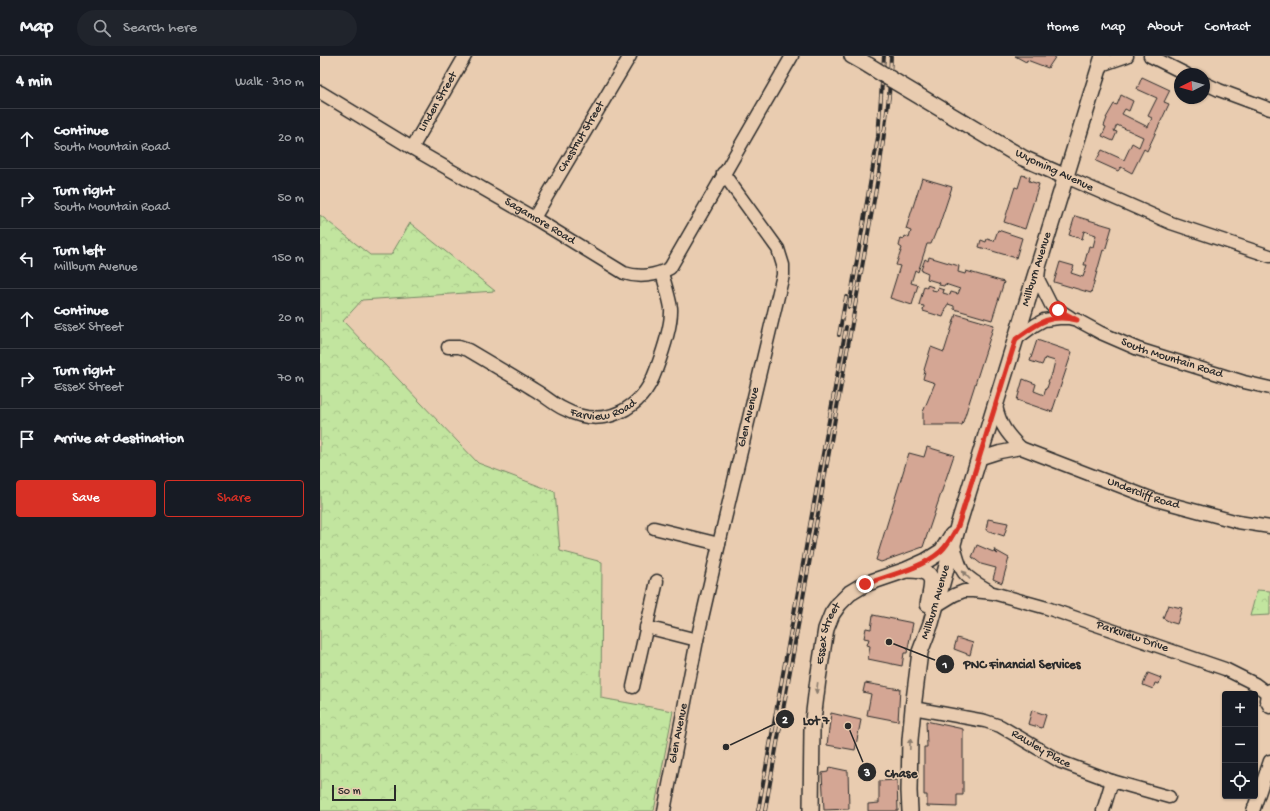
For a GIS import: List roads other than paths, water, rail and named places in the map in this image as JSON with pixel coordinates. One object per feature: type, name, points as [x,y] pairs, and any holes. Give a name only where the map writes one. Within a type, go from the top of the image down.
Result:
[{"type":"main road","name":"Wyoming Avenue","points":[[852,56],[1023,158],[1066,177]]},
{"type":"main road","name":"Millburn Avenue","points":[[910,811],[909,785],[913,708],[920,652],[931,623],[978,459],[996,406],[1102,60]]},
{"type":"main road","name":"Essex Street","points":[[811,811],[812,728],[819,673],[826,629],[829,621],[839,604],[850,593],[865,584],[906,570],[926,561],[942,551],[958,526]]},
{"type":"main road","points":[[906,570],[921,570],[926,572],[931,578],[932,586],[920,652]]},
{"type":"street","name":"Linden Street","points":[[412,148],[465,56]]},
{"type":"street","name":"Chestnut Street","points":[[534,218],[630,56]]},
{"type":"street","points":[[662,273],[670,268],[792,56]]},
{"type":"street","points":[[1102,60],[1127,56]]},
{"type":"street","points":[[1150,56],[1174,68]]},
{"type":"street","points":[[1210,85],[1270,109]]},
{"type":"street","name":"Sagamore Road","points":[[320,92],[412,148],[534,218],[624,273],[639,276],[662,273]]},
{"type":"street","name":"Glen Avenue","points":[[664,811],[697,640],[781,286],[783,265],[778,249],[724,173]]},
{"type":"street","name":"Wyoming Avenue","points":[[1066,177],[1171,223],[1270,256]]},
{"type":"street","name":"South Mountain Road","points":[[1039,266],[1038,279],[1051,305],[1101,333],[1138,350],[1221,376],[1270,388]]},
{"type":"street","name":"Farview Road","points":[[448,347],[459,347],[468,350],[536,390],[568,412],[592,417],[618,413],[635,403],[647,389],[654,377],[664,349],[671,310],[662,273]]},
{"type":"street","name":"South Mountain Road","points":[[1016,339],[1035,325],[1049,319],[1059,318],[1077,320]]},
{"type":"street","name":"Undercliff Road","points":[[996,406],[1001,424],[1010,437],[1021,448],[1156,500],[1238,522],[1270,527]]},
{"type":"street","points":[[978,459],[1000,452],[1021,448]]},
{"type":"street","points":[[654,528],[719,544]]},
{"type":"street","name":"Parkview Drive","points":[[954,545],[957,561],[966,576],[993,593]]},
{"type":"street","points":[[633,687],[657,581]]},
{"type":"street","name":"Parkview Drive","points":[[936,606],[954,595],[964,592],[973,591],[993,593],[1046,608],[1225,669],[1269,692]]},
{"type":"street","points":[[646,627],[697,640]]},
{"type":"street","points":[[1269,692],[1266,700],[1270,707]]},
{"type":"street","name":"Rawley Place","points":[[913,708],[985,721],[1000,726],[1061,762],[1112,781],[1169,797]]},
{"type":"street","points":[[1253,811],[1270,761]]},
{"type":"street","points":[[1102,811],[1112,781]]},
{"type":"railway","points":[[849,307],[878,137],[884,56]]},
{"type":"railway","points":[[765,811],[879,172],[889,96],[891,56]]},
{"type":"railway","points":[[839,335],[846,297]]},
{"type":"railway","points":[[758,811],[846,327]]},
{"type":"place","name":"PNC Financial Services","points":[[889,642]]},
{"type":"place","name":"Chase","points":[[848,726]]},
{"type":"place","name":"Lot 7","points":[[726,747]]}]
